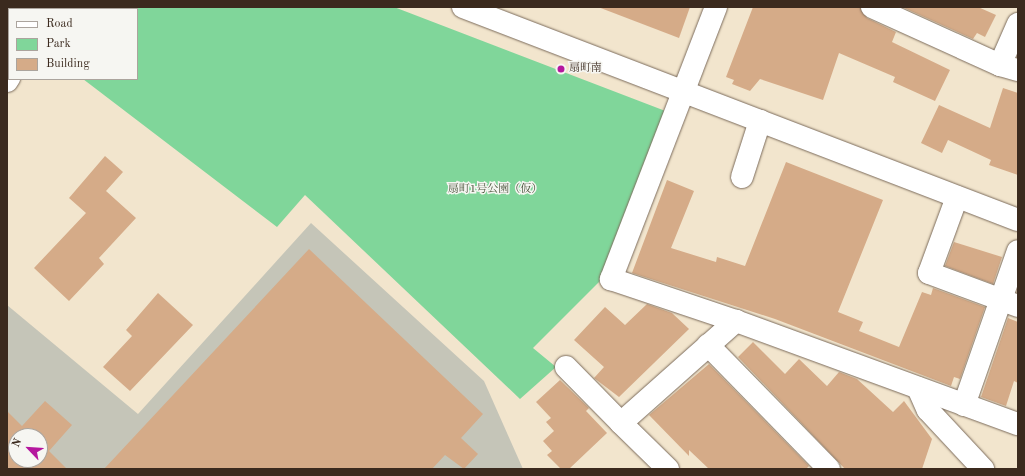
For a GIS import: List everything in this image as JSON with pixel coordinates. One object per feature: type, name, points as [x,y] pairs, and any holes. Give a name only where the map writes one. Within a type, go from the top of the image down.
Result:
[{"type":"street","points":[[463,7],[1018,220]]},
{"type":"street","points":[[716,7],[611,279],[736,321],[1018,424]]},
{"type":"street","points":[[872,7],[1009,68],[1018,24]]},
{"type":"street","points":[[742,177],[760,121]]},
{"type":"street","points":[[957,197],[929,274],[1009,303]]},
{"type":"street","points":[[964,404],[1009,303],[1018,251]]},
{"type":"street","points":[[621,423],[736,321]]},
{"type":"street","points":[[708,345],[829,469]]},
{"type":"street","points":[[566,367],[668,469]]},
{"type":"street","points":[[918,388],[928,410],[983,469]]},
{"type":"shaded area","points":[[311,223],[484,381],[523,469],[7,469],[7,305],[138,414]]},
{"type":"green space","name":"扇町1号公園（仮）","points":[[71,7],[394,7],[668,112],[604,277],[533,348],[556,367],[520,399],[305,195],[277,227],[84,80],[138,80],[138,8]]},
{"type":"building","points":[[598,7],[690,7],[679,38]]},
{"type":"building","points":[[753,7],[860,7],[867,18],[896,32],[892,42],[950,70],[935,101],[893,82],[895,77],[839,53],[823,100],[760,79],[750,91],[732,84],[734,80],[726,77]]},
{"type":"building","points":[[902,7],[978,7],[996,15],[985,37],[977,33],[973,39]]},
{"type":"building","points":[[1003,88],[1018,93],[1018,175],[989,165],[991,160],[948,140],[942,153],[921,143],[939,105],[990,128]]},
{"type":"building","points":[[105,156],[123,172],[106,191],[136,218],[99,258],[104,264],[69,301],[34,268],[86,213],[69,198]]},
{"type":"building","points":[[786,162],[883,200],[838,312],[863,322],[859,331],[899,347],[922,292],[931,295],[933,288],[985,307],[960,379],[954,377],[951,386],[775,319],[632,273],[667,180],[694,191],[671,248],[716,262],[717,257],[745,266]]},
{"type":"building","points":[[954,242],[1002,257],[993,284],[945,266]]},
{"type":"building","points":[[309,249],[483,414],[461,438],[478,454],[464,469],[445,455],[432,469],[104,469]]},
{"type":"building","points":[[158,293],[193,325],[130,391],[103,367],[132,336],[126,330]]},
{"type":"building","points":[[647,304],[672,313],[689,329],[619,397],[594,378],[604,367],[574,340],[605,307],[625,325]]},
{"type":"building","points":[[1008,318],[1018,322],[1018,383],[1014,381],[1006,406],[981,397]]},
{"type":"building","points":[[753,342],[785,374],[799,359],[827,386],[839,372],[857,379],[893,412],[904,401],[932,439],[922,469],[845,469],[738,357]]},
{"type":"building","points":[[709,364],[809,466],[806,469],[709,469],[689,450],[689,456],[649,415]]},
{"type":"building","points":[[560,380],[589,408],[586,411],[607,433],[569,469],[561,469],[547,455],[552,451],[543,441],[554,431],[546,422],[551,418],[536,402]]},
{"type":"building","points":[[45,401],[72,425],[49,451],[67,469],[7,469],[7,411],[22,426]]},
{"type":"place","name":"扇町南","points":[[561,69]]}]
